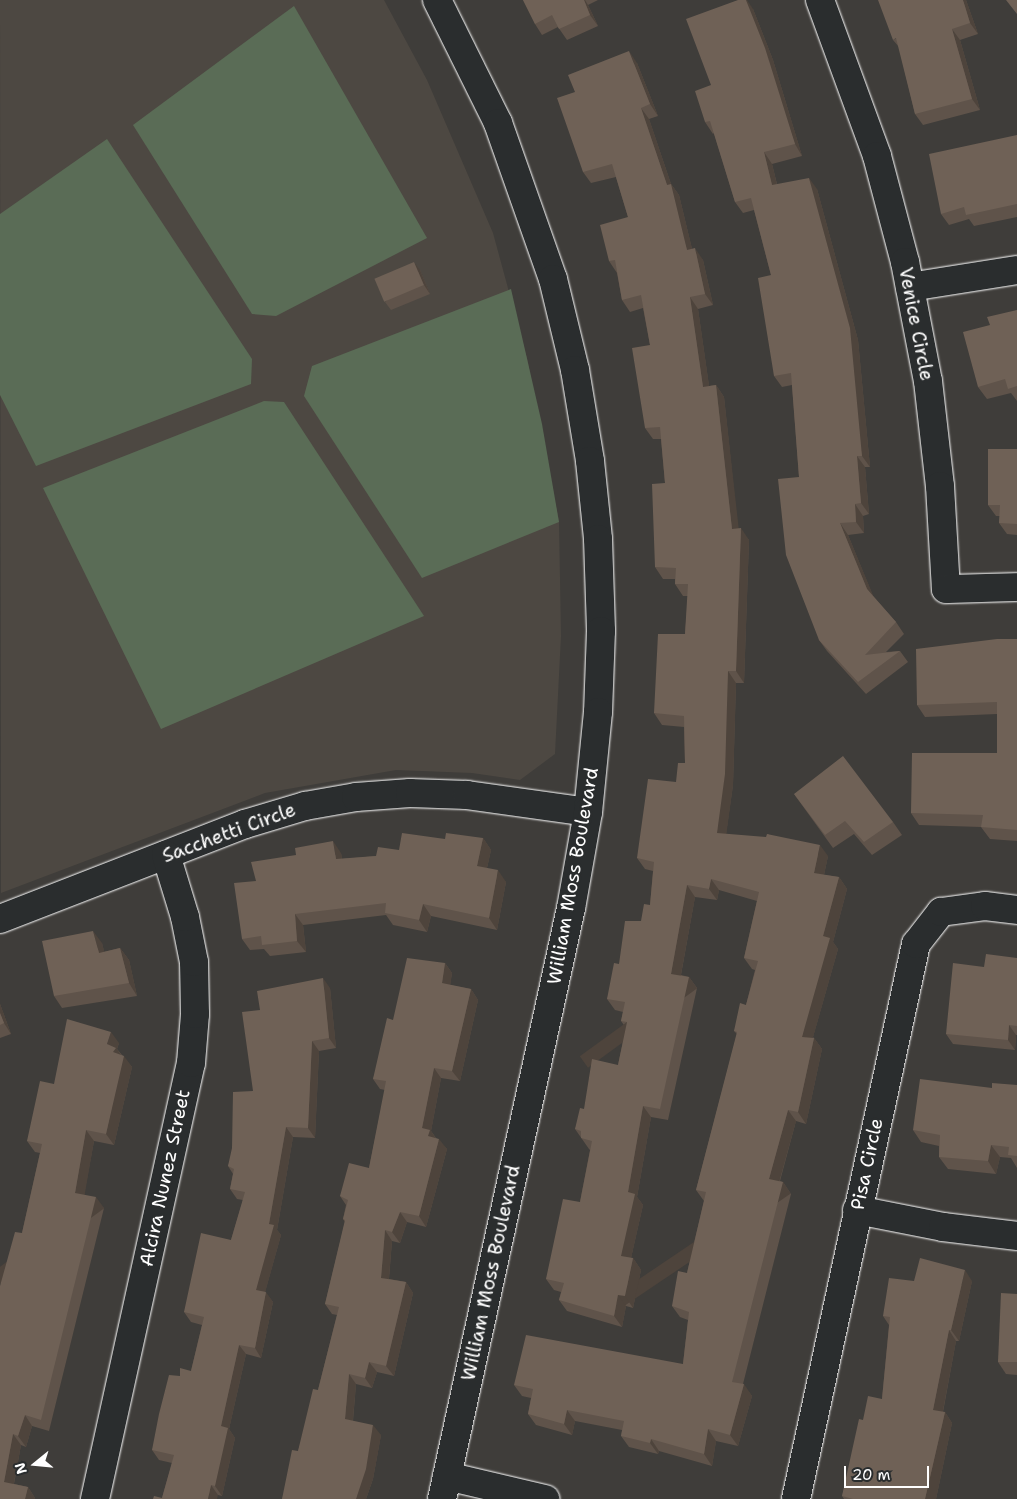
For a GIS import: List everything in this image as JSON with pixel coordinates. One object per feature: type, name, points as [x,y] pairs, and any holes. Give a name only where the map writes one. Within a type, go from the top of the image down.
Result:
[{"type":"street","name":"William Moss Boulevard","points":[[437,0],[498,122],[530,207],[553,279],[575,370],[591,471],[600,604],[598,712],[588,812],[571,908],[444,1488]]},
{"type":"street","name":"Venice Circle","points":[[820,0],[877,156],[910,287],[929,391],[940,486],[946,589],[1017,587]]},
{"type":"street","points":[[910,287],[1017,270]]},
{"type":"street","name":"Sacchetti Circle","points":[[0,919],[245,824],[305,806],[356,797],[410,793],[467,795],[588,812]]},
{"type":"street","name":"Alcira Nunez Street","points":[[95,1499],[191,1063],[195,1014],[194,962],[185,917],[166,856]]},
{"type":"street","name":"Pisa Circle","points":[[796,1499],[916,944],[941,912],[985,906],[1017,910]]},
{"type":"street","points":[[857,1210],[943,1227],[1017,1236]]},
{"type":"street","points":[[444,1488],[545,1499]]},
{"type":"shaded area","points":[[0,0],[384,0],[427,80],[493,233],[527,358],[559,522],[561,636],[555,754],[520,780],[472,773],[396,770],[265,793],[1,893]]},
{"type":"green space","points":[[294,6],[427,238],[276,316],[252,314],[133,125]]},
{"type":"green space","points":[[107,139],[252,359],[251,384],[36,466],[0,395],[0,214]]},
{"type":"green space","points":[[511,289],[542,424],[559,522],[422,578],[304,396],[312,366]]},
{"type":"green space","points":[[264,401],[284,402],[424,616],[161,729],[43,488]]},
{"type":"building","points":[[523,0],[584,0],[590,15],[559,29],[552,15],[535,24]]},
{"type":"building","points":[[738,0],[746,0],[765,48],[795,144],[764,152],[772,185],[809,178],[850,328],[862,456],[857,456],[861,503],[855,504],[856,522],[840,523],[867,589],[896,622],[865,655],[900,651],[858,682],[819,640],[786,555],[778,479],[799,477],[791,373],[774,376],[758,278],[771,275],[751,198],[735,202],[710,121],[705,122],[695,91],[711,85],[686,19]]},
{"type":"building","points":[[878,0],[963,0],[970,23],[952,29],[972,99],[915,114],[896,38],[893,40]]},
{"type":"building","points":[[1006,0],[1017,0],[1017,14]]},
{"type":"building","points":[[629,51],[650,104],[641,108],[667,185],[671,184],[687,250],[695,248],[705,294],[690,297],[703,387],[716,385],[732,529],[741,528],[736,671],[728,671],[725,774],[717,833],[766,837],[767,834],[820,845],[814,873],[839,877],[823,936],[830,938],[802,1037],[814,1038],[798,1112],[788,1110],[769,1179],[783,1182],[732,1382],[744,1384],[730,1435],[708,1429],[704,1454],[651,1439],[650,1443],[621,1436],[624,1421],[567,1410],[564,1424],[528,1414],[533,1389],[514,1385],[526,1335],[683,1364],[689,1312],[672,1306],[678,1271],[687,1273],[706,1192],[696,1190],[737,1032],[734,1031],[740,1003],[746,1005],[758,961],[744,958],[759,892],[711,879],[709,889],[687,885],[671,974],[689,977],[660,1109],[643,1106],[628,1192],[635,1194],[621,1256],[633,1258],[625,1296],[618,1295],[614,1316],[559,1300],[564,1283],[546,1279],[563,1199],[580,1202],[592,1141],[581,1138],[581,1131],[575,1129],[580,1108],[584,1109],[592,1059],[618,1065],[627,1022],[621,1021],[625,1002],[607,999],[614,963],[619,964],[625,921],[641,921],[644,904],[650,905],[654,862],[637,858],[648,779],[676,782],[678,763],[685,763],[684,716],[654,713],[658,634],[685,634],[688,584],[675,584],[676,568],[655,567],[652,484],[665,483],[660,427],[645,428],[632,348],[650,345],[641,295],[622,300],[615,260],[609,261],[600,225],[628,217],[612,164],[583,172],[557,98],[575,92],[568,75]]},
{"type":"building","points":[[1017,135],[1017,204],[966,215],[964,207],[941,214],[929,154]]},
{"type":"building","points":[[414,262],[424,285],[384,302],[374,279]]},
{"type":"building","points":[[1017,310],[1017,386],[1008,389],[1005,379],[978,387],[963,332],[990,325],[987,317]]},
{"type":"building","points":[[988,449],[1017,449],[1017,524],[999,523],[1000,505],[988,505]]},
{"type":"building","points":[[997,639],[1017,639],[1017,830],[981,827],[983,815],[911,813],[912,753],[997,753],[997,702],[917,705],[916,649]]},
{"type":"building","points":[[843,756],[893,822],[864,842],[845,821],[825,835],[794,794]]},
{"type":"building","points":[[402,833],[445,839],[446,833],[483,838],[477,866],[498,870],[489,918],[423,904],[419,920],[385,913],[386,903],[295,914],[297,941],[262,945],[261,936],[242,939],[234,883],[256,881],[251,862],[296,855],[295,848],[333,841],[336,859],[376,856],[378,847],[399,850]]},
{"type":"building","points":[[93,931],[99,953],[120,948],[129,983],[54,996],[42,941]]},
{"type":"building","points":[[986,954],[1017,958],[1017,1026],[1009,1025],[1008,1040],[946,1034],[953,963],[984,967]]},
{"type":"building","points":[[407,958],[445,963],[442,983],[471,989],[452,1071],[434,1068],[422,1128],[430,1130],[428,1136],[439,1139],[419,1216],[400,1212],[392,1232],[385,1230],[381,1278],[406,1282],[386,1366],[369,1362],[365,1378],[349,1374],[345,1419],[373,1425],[366,1469],[356,1499],[282,1499],[292,1450],[298,1451],[313,1389],[318,1390],[339,1307],[325,1304],[348,1200],[340,1196],[349,1163],[369,1168],[386,1081],[373,1079],[387,1018],[393,1020]]},
{"type":"building","points":[[323,978],[329,1038],[312,1041],[308,1128],[286,1127],[269,1224],[274,1225],[256,1290],[266,1292],[255,1348],[239,1345],[221,1426],[228,1428],[215,1486],[211,1485],[208,1499],[153,1499],[154,1496],[162,1498],[174,1455],[152,1450],[169,1375],[180,1376],[180,1368],[191,1371],[204,1317],[184,1312],[201,1233],[231,1240],[245,1192],[230,1189],[234,1169],[228,1166],[232,1148],[233,1092],[253,1091],[242,1012],[260,1010],[257,991]]},
{"type":"building","points":[[0,1013],[4,1023],[0,1025]]},
{"type":"building","points":[[67,1019],[111,1032],[107,1044],[116,1048],[113,1052],[124,1056],[106,1134],[86,1130],[75,1193],[96,1197],[41,1420],[25,1415],[18,1436],[13,1434],[4,1482],[28,1487],[25,1499],[0,1499],[0,1286],[15,1232],[22,1233],[42,1144],[27,1141],[40,1081],[54,1084]]},
{"type":"building","points":[[920,1079],[992,1088],[992,1083],[1017,1085],[1017,1156],[1008,1155],[1009,1147],[991,1145],[988,1161],[939,1157],[940,1135],[913,1130]]},
{"type":"building","points":[[920,1258],[965,1270],[951,1330],[949,1330],[933,1410],[945,1412],[925,1499],[853,1499],[842,1496],[859,1419],[863,1420],[868,1396],[882,1399],[890,1317],[883,1316],[889,1278],[914,1281]]},
{"type":"building","points":[[1001,1293],[1017,1294],[1017,1362],[998,1362]]}]
